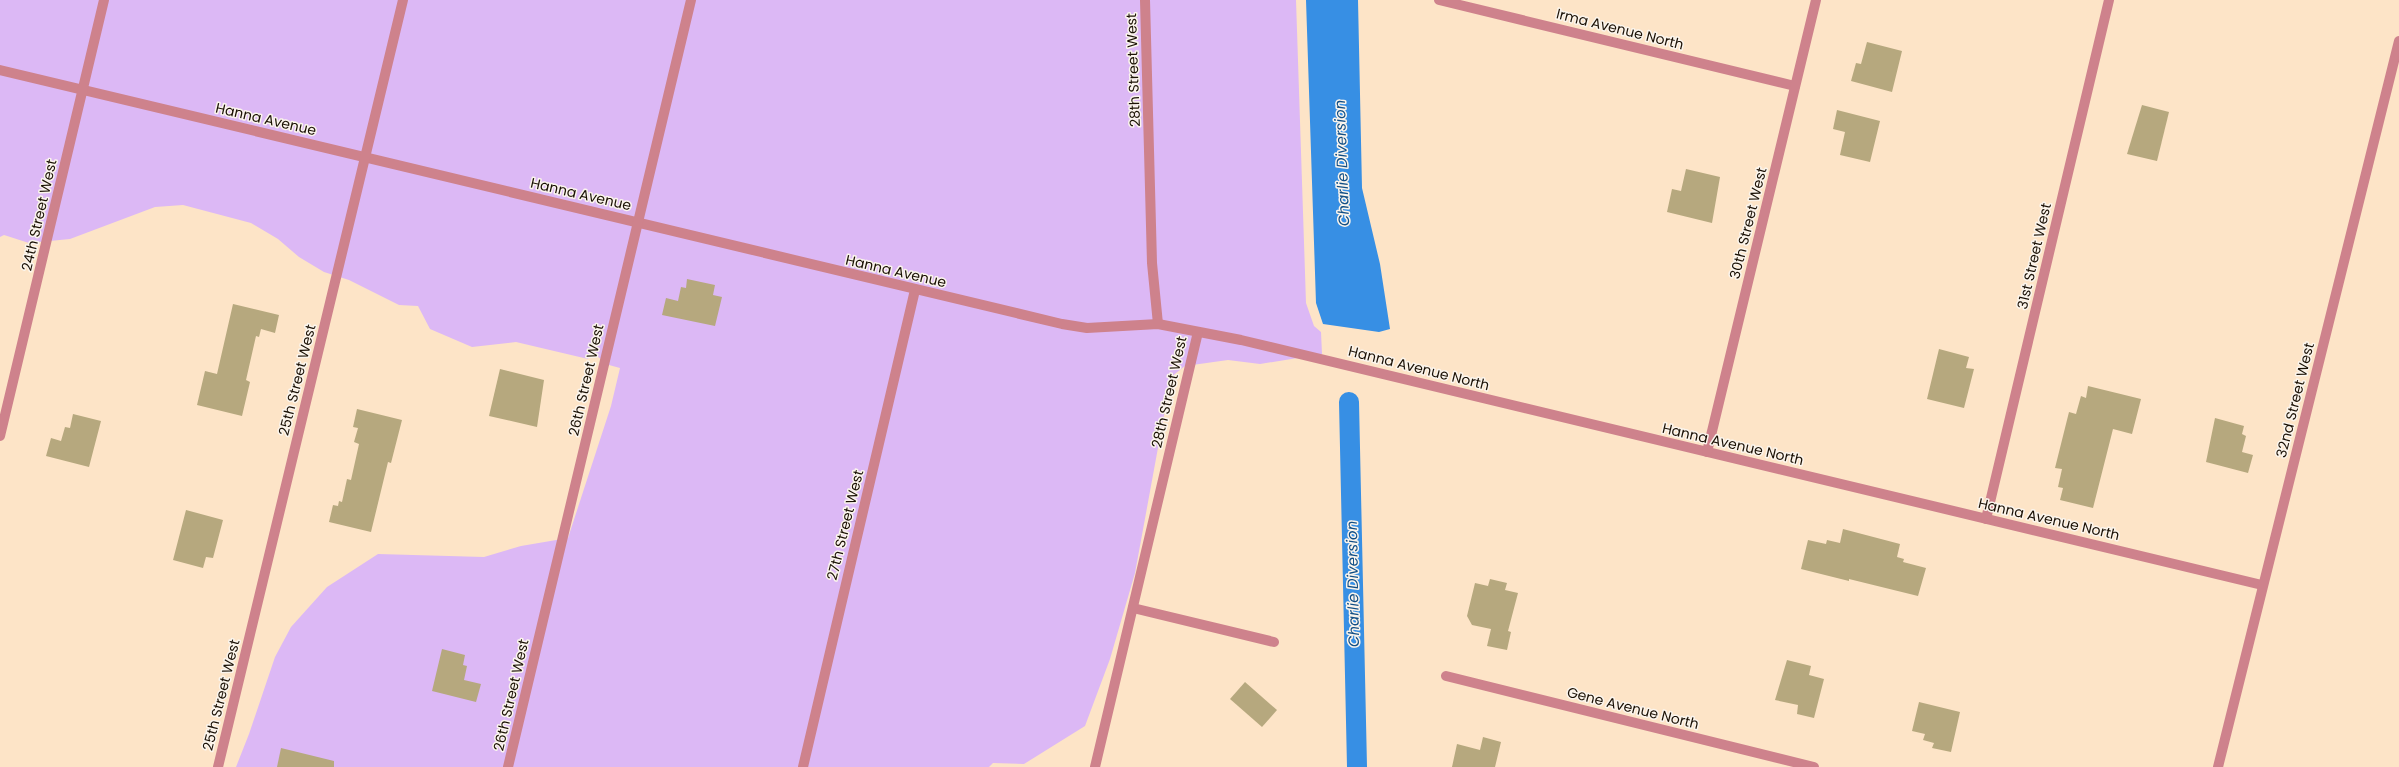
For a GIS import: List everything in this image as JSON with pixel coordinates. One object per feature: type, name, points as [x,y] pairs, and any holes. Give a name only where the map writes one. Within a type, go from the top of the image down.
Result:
[{"type":"street","name":"24th Street West","points":[[0,436],[104,0]]},
{"type":"street","name":"25th Street West","points":[[218,767],[403,0]]},
{"type":"street","name":"26th Street West","points":[[508,767],[691,0]]},
{"type":"street","name":"28th Street West","points":[[1094,767],[1198,332],[1158,324],[1152,263],[1145,0]]},
{"type":"street","name":"Irma Avenue North","points":[[1439,0],[1796,86]]},
{"type":"street","name":"30th Street West","points":[[1707,452],[1816,0]]},
{"type":"street","name":"31st Street West","points":[[1986,519],[2109,0]]},
{"type":"street","name":"32nd Street West","points":[[2218,767],[2262,585],[2399,41]]},
{"type":"street","name":"Hanna Avenue","points":[[0,70],[1062,324],[1087,328],[1158,324]]},
{"type":"street","name":"27th Street West","points":[[803,767],[915,290]]},
{"type":"street","name":"Hanna Avenue North","points":[[1198,332],[1240,340],[1357,367],[2262,585]]},
{"type":"street","points":[[1133,608],[1274,642]]},
{"type":"street","name":"Gene Avenue North","points":[[1446,676],[1814,767]]},
{"type":"shaded area","points":[[0,0],[1296,0],[1306,303],[1314,326],[1321,332],[1322,354],[1260,364],[1228,360],[1185,366],[1171,377],[1135,573],[1110,659],[1085,726],[1024,764],[993,763],[989,767],[236,767],[249,734],[275,657],[291,627],[327,587],[378,554],[484,557],[521,546],[568,538],[611,406],[620,368],[609,365],[590,351],[588,359],[516,342],[472,347],[430,329],[418,306],[399,305],[349,280],[324,272],[299,257],[278,239],[251,223],[183,205],[155,207],[70,239],[29,243],[4,235],[0,237]]},
{"type":"water","points":[[1306,0],[1358,0],[1362,188],[1380,264],[1390,329],[1379,332],[1323,324],[1316,303]]},
{"type":"building","points":[[1867,42],[1902,51],[1892,92],[1851,81],[1856,63],[1861,64]]},
{"type":"building","points":[[2142,105],[2169,112],[2157,161],[2127,154]]},
{"type":"building","points":[[1837,110],[1880,121],[1870,162],[1840,155],[1845,132],[1833,129]]},
{"type":"building","points":[[1686,169],[1720,177],[1712,223],[1667,212],[1672,189],[1681,191]]},
{"type":"building","points":[[687,279],[715,285],[713,295],[722,297],[715,326],[662,315],[666,298],[678,301],[681,287],[686,288]]},
{"type":"building","points":[[233,304],[279,315],[275,333],[261,329],[259,337],[256,336],[246,380],[250,382],[242,416],[197,405],[205,371],[217,374]]},
{"type":"building","points":[[1939,349],[1969,357],[1966,368],[1974,369],[1964,408],[1927,399]]},
{"type":"building","points":[[500,369],[544,380],[537,427],[489,416]]},
{"type":"building","points":[[2088,386],[2141,399],[2132,434],[2113,429],[2093,508],[2060,500],[2063,488],[2058,487],[2062,469],[2055,468],[2069,412],[2076,414],[2081,396],[2086,398]]},
{"type":"building","points":[[357,409],[402,420],[391,463],[388,462],[371,532],[329,522],[333,505],[338,506],[339,501],[342,502],[347,479],[351,480],[359,444],[354,442],[358,428],[353,427]]},
{"type":"building","points":[[73,414],[101,421],[89,467],[46,456],[51,438],[61,441],[65,427],[70,428]]},
{"type":"building","points":[[2215,418],[2244,426],[2242,434],[2246,436],[2242,452],[2253,455],[2248,473],[2206,462]]},
{"type":"building","points":[[186,510],[223,520],[213,558],[206,557],[203,568],[173,560]]},
{"type":"building","points":[[1843,529],[1900,544],[1897,557],[1904,559],[1903,562],[1926,568],[1918,596],[1801,569],[1808,540],[1826,544],[1827,540],[1840,543]]},
{"type":"building","points":[[1490,579],[1507,583],[1505,590],[1518,593],[1508,631],[1511,632],[1507,650],[1487,646],[1491,629],[1472,625],[1467,616],[1475,583],[1488,586]]},
{"type":"building","points":[[442,649],[465,655],[463,665],[467,666],[464,680],[481,684],[476,702],[432,691]]},
{"type":"building","points":[[1787,660],[1811,666],[1809,675],[1824,679],[1814,718],[1797,714],[1798,705],[1775,700]]},
{"type":"building","points":[[1245,682],[1277,710],[1262,727],[1230,699]]},
{"type":"building","points":[[1919,702],[1960,712],[1951,752],[1932,748],[1934,743],[1923,740],[1925,734],[1912,731]]},
{"type":"building","points":[[1483,737],[1501,742],[1495,767],[1452,767],[1457,744],[1480,750]]},
{"type":"building","points":[[281,748],[334,761],[334,767],[277,767]]},
{"type":"waterway","name":"Charlie Diversion","points":[[1349,402],[1357,767]]}]
